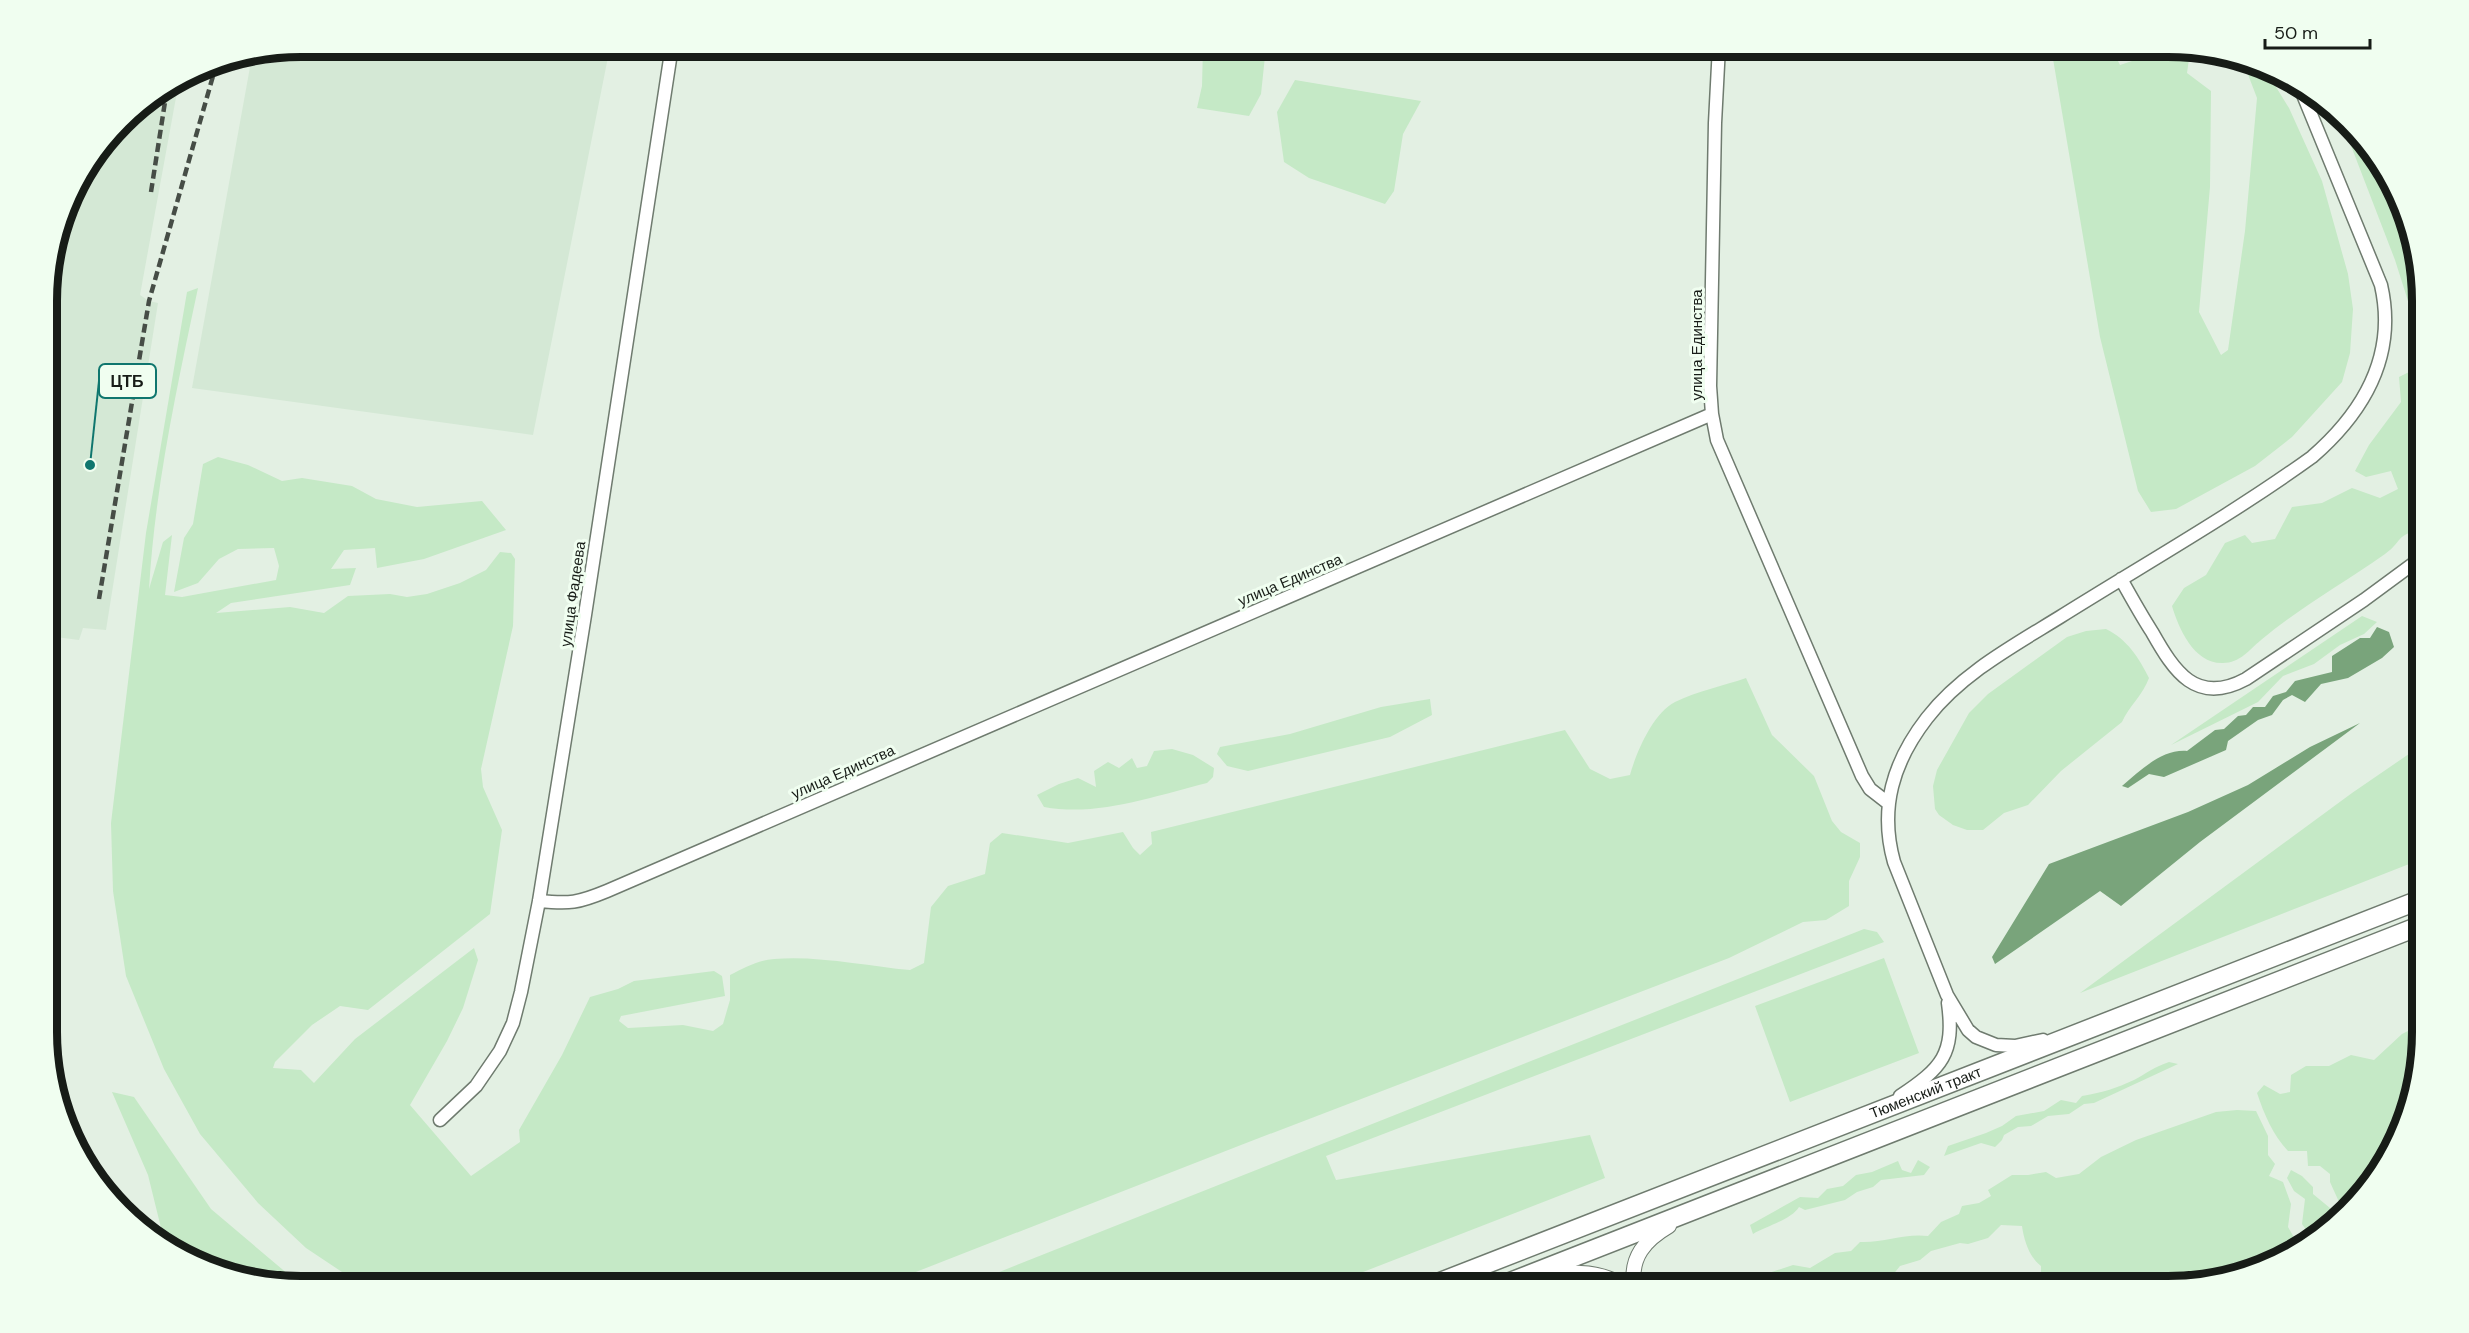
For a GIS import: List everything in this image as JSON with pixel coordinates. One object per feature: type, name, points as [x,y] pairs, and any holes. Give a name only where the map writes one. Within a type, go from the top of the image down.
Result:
[{"type":"main road","name":"Тюменский тракт","points":[[1456,1276],[2412,903]]},
{"type":"main road","name":"Тюменский тракт","points":[[1526,1276],[2412,929]]},
{"type":"street","name":"улица Фадеева","points":[[441,1120],[476,1086],[500,1051],[513,1023],[521,992],[539,901],[585,615],[670,57]]},
{"type":"street","name":"улица Единства","points":[[539,901],[567,904],[607,891],[1712,414],[1710,387],[1718,57]]},
{"type":"street","points":[[2080,1032],[2015,1046],[1996,1045],[1976,1037],[1968,1030],[1947,995],[1894,862],[1888,842],[1888,803],[1905,751],[1928,717],[1953,690],[1989,662],[2312,457],[2344,425],[2370,384],[2379,364],[2386,327],[2386,306],[2381,285],[2306,99]]},
{"type":"street","points":[[1712,414],[1717,440],[1730,473],[1852,755],[1870,789],[1888,803]]},
{"type":"street","points":[[2121,579],[2175,670],[2196,686],[2220,689],[2233,686],[2246,679],[2364,600],[2412,565]]},
{"type":"street","points":[[1878,1111],[1920,1083],[1941,1060],[1950,1037],[1947,995]]},
{"type":"street","points":[[1634,1276],[1634,1266],[1643,1245],[1660,1231],[1698,1209]]},
{"type":"street","points":[[1553,1276],[1573,1271],[1602,1276]]},
{"type":"shaded area","points":[[301,57],[608,57],[533,435],[192,388],[251,62]]},
{"type":"shaded area","points":[[1203,57],[1265,57],[1261,94],[1249,116],[1197,108],[1202,86]]},
{"type":"shaded area","points":[[2053,57],[2116,57],[2120,65],[2144,57],[2189,58],[2187,73],[2211,91],[2210,187],[2199,312],[2221,355],[2228,350],[2245,231],[2257,98],[2246,70],[2272,80],[2289,108],[2322,181],[2348,274],[2353,309],[2350,353],[2342,382],[2292,437],[2255,466],[2176,509],[2151,512],[2138,491],[2100,337]]},
{"type":"shaded area","points":[[1295,80],[1421,101],[1403,134],[1394,191],[1385,204],[1309,178],[1284,162],[1277,112]]},
{"type":"shaded area","points":[[177,91],[140,295],[149,301],[158,303],[106,630],[83,628],[79,640],[57,637],[57,301],[59,269],[70,222],[82,193],[98,165],[128,128],[152,107]]},
{"type":"shaded area","points":[[2347,135],[2371,165],[2387,193],[2399,222],[2410,269],[2412,314],[2395,260]]},
{"type":"shaded area","points":[[198,288],[162,475],[149,589],[163,542],[172,535],[165,595],[182,597],[276,580],[279,566],[274,548],[238,549],[219,559],[198,583],[174,592],[184,538],[193,524],[203,464],[218,457],[248,465],[282,481],[302,478],[352,486],[376,499],[417,507],[482,501],[506,530],[424,559],[377,568],[375,548],[344,550],[331,569],[356,568],[350,585],[231,603],[216,613],[290,607],[324,613],[348,596],[390,594],[407,597],[427,594],[460,583],[486,570],[500,552],[511,553],[515,559],[513,626],[481,769],[483,787],[502,830],[490,914],[368,1010],[340,1006],[312,1025],[275,1062],[273,1068],[301,1070],[314,1083],[355,1039],[474,948],[478,960],[463,1008],[410,1105],[471,1176],[520,1142],[519,1130],[562,1055],[590,997],[618,989],[634,981],[714,971],[722,976],[725,996],[621,1016],[619,1021],[628,1028],[683,1025],[713,1031],[723,1024],[730,1000],[730,975],[757,963],[774,959],[807,958],[910,970],[924,963],[931,907],[948,886],[985,874],[990,843],[1002,833],[1068,843],[1123,832],[1140,855],[1152,844],[1151,832],[1565,730],[1590,769],[1610,779],[1630,775],[1646,734],[1667,707],[1692,695],[1746,678],[1772,735],[1814,776],[1832,821],[1841,832],[1860,843],[1860,857],[1849,881],[1849,906],[1826,920],[1803,922],[1729,958],[906,1276],[348,1276],[306,1248],[258,1203],[200,1134],[164,1069],[126,976],[113,891],[111,823],[146,533],[187,292]]},
{"type":"shaded area","points":[[2411,371],[2412,532],[2403,536],[2385,554],[2291,617],[2239,658],[2223,663],[2204,658],[2189,644],[2172,606],[2184,588],[2206,575],[2225,543],[2245,535],[2252,543],[2275,539],[2292,507],[2322,503],[2352,488],[2380,498],[2398,489],[2391,471],[2366,477],[2355,471],[2369,445],[2401,402],[2399,377]]},
{"type":"shaded area","points":[[2362,616],[2377,622],[2364,634],[2340,645],[2314,664],[2283,676],[2258,702],[2171,745]]},
{"type":"shaded area","points":[[2377,627],[2389,632],[2394,647],[2382,658],[2348,678],[2321,684],[2305,702],[2292,695],[2283,700],[2272,715],[2258,720],[2228,741],[2226,750],[2164,777],[2149,774],[2128,788],[2122,786],[2160,757],[2177,751],[2187,751],[2215,730],[2224,729],[2238,716],[2246,715],[2253,707],[2265,707],[2273,696],[2286,692],[2295,681],[2332,672],[2332,656],[2360,638],[2370,638]]},
{"type":"shaded area","points":[[2106,629],[2132,650],[2149,678],[2122,722],[2061,771],[2028,805],[2004,813],[1983,830],[1967,830],[1953,825],[1939,815],[1935,809],[1933,786],[1937,770],[1969,713],[1988,694],[2067,637],[2086,631]]},
{"type":"shaded area","points":[[1430,699],[1432,715],[1390,737],[1248,771],[1227,766],[1217,754],[1220,747],[1290,734],[1381,707]]},
{"type":"shaded area","points":[[2360,723],[2200,842],[2121,906],[2100,891],[1995,964],[1992,957],[2049,864],[2188,812],[2248,785],[2310,747]]},
{"type":"shaded area","points":[[1172,749],[1193,755],[1214,768],[1213,777],[1207,783],[1126,804],[1105,807],[1064,809],[1044,807],[1037,795],[1078,778],[1096,787],[1094,771],[1108,762],[1119,768],[1132,758],[1137,768],[1147,766],[1154,751]]},
{"type":"shaded area","points":[[2412,752],[2412,863],[2080,993],[2352,793]]},
{"type":"shaded area","points":[[1864,929],[1877,932],[1884,942],[1326,1156],[1336,1180],[1590,1135],[1605,1178],[1353,1276],[989,1276]]},
{"type":"shaded area","points":[[1884,958],[1919,1053],[1790,1102],[1755,1006]]},
{"type":"shaded area","points":[[2412,1029],[2410,1064],[2399,1111],[2387,1140],[2371,1168],[2341,1205],[2330,1182],[2330,1174],[2320,1166],[2308,1166],[2307,1151],[2288,1151],[2269,1124],[2257,1093],[2264,1085],[2280,1094],[2290,1092],[2291,1075],[2306,1066],[2329,1066],[2351,1055],[2374,1060],[2402,1034]]},
{"type":"shaded area","points":[[2169,1062],[2178,1064],[2094,1103],[2084,1104],[2069,1114],[2048,1116],[2031,1126],[2018,1127],[2004,1135],[1995,1147],[1981,1143],[1944,1156],[1948,1146],[2002,1126],[2016,1116],[2044,1111],[2061,1100],[2076,1103],[2082,1096],[2102,1092],[2134,1080]]},
{"type":"shaded area","points":[[112,1092],[134,1097],[211,1209],[289,1275],[269,1274],[222,1263],[193,1251],[162,1233],[148,1175]]},
{"type":"shaded area","points":[[2256,1111],[2268,1136],[2268,1155],[2275,1164],[2269,1176],[2283,1182],[2291,1204],[2288,1227],[2295,1240],[2247,1263],[2200,1274],[2041,1276],[2041,1266],[2033,1258],[2028,1248],[2022,1226],[2001,1225],[1988,1238],[1931,1251],[1920,1260],[1900,1266],[1892,1276],[1759,1276],[1793,1265],[1810,1268],[1835,1253],[1851,1251],[1860,1242],[1928,1236],[1941,1222],[1959,1214],[1962,1206],[1979,1203],[1991,1196],[1988,1190],[2012,1175],[2046,1172],[2056,1178],[2079,1174],[2101,1157],[2136,1140],[2216,1112]]},
{"type":"shaded area","points":[[1918,1160],[1930,1167],[1924,1175],[1881,1180],[1873,1187],[1857,1192],[1845,1200],[1805,1210],[1799,1207],[1785,1219],[1753,1234],[1750,1225],[1800,1197],[1818,1198],[1827,1189],[1843,1186],[1856,1175],[1872,1172],[1898,1161],[1902,1170],[1911,1173]]},
{"type":"shaded area","points":[[2291,1170],[2302,1176],[2313,1187],[2313,1194],[2333,1212],[2308,1232],[2302,1224],[2305,1199],[2294,1191],[2287,1178]]},
{"type":"railway","points":[[99,599],[149,301],[213,76]]},
{"type":"railway","points":[[151,192],[166,98]]},
{"type":"place","name":"ЦТБ","points":[[90,465]]}]
